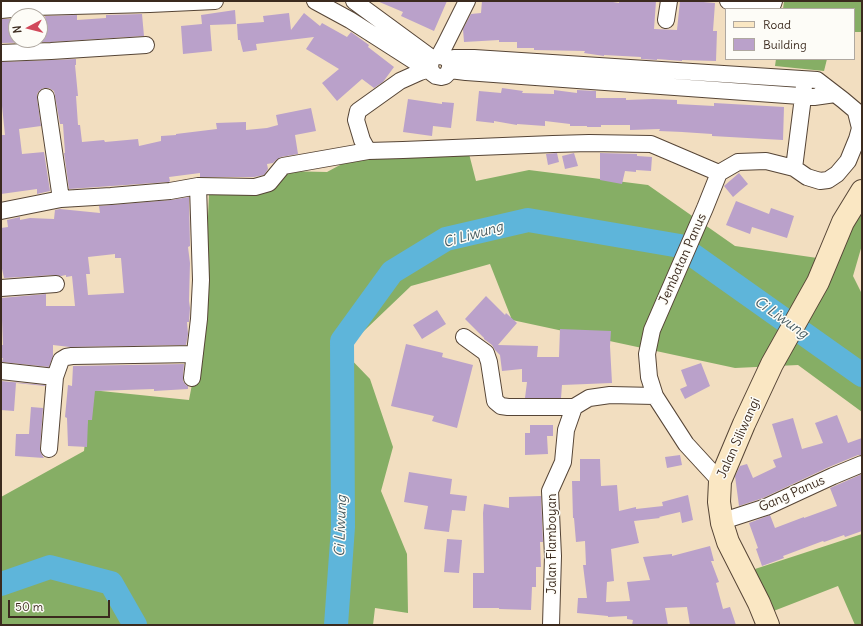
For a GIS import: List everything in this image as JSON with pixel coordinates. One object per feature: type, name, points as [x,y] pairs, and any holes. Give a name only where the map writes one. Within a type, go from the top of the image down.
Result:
[{"type":"main road","name":"Jalan Siliwangi","points":[[768,625],[759,603],[728,542],[722,523],[719,502],[720,481],[744,424],[772,364],[818,282],[843,222],[862,191]]},
{"type":"street","points":[[1,10],[33,7],[215,1]]},
{"type":"street","points":[[315,1],[350,20],[414,61],[438,63],[466,72],[814,97],[835,94]]},
{"type":"street","points":[[350,20],[355,1],[438,63]]},
{"type":"street","points":[[438,63],[467,1]]},
{"type":"street","points":[[666,20],[669,1]]},
{"type":"street","points":[[728,1],[758,8],[773,4],[774,1]]},
{"type":"street","points":[[1,54],[146,45]]},
{"type":"street","points":[[1,211],[61,199],[170,191],[198,186],[255,187],[269,182],[284,166],[368,151],[568,144],[651,144],[719,173],[738,162],[766,161],[794,168],[807,177],[820,181],[828,180],[848,161],[860,128],[859,114],[817,80],[805,78],[482,58],[455,58],[438,63],[400,81],[358,111],[356,120],[362,140],[368,151]]},
{"type":"street","points":[[794,168],[805,78]]},
{"type":"street","points":[[46,96],[61,199]]},
{"type":"street","name":"Jembatan Panus","points":[[719,173],[652,330],[647,354],[649,377],[655,396],[686,444],[720,481]]},
{"type":"street","points":[[192,378],[199,319],[201,280],[198,186]]},
{"type":"street","points":[[1,288],[56,284]]},
{"type":"street","points":[[464,337],[486,353],[490,362],[495,401],[501,406],[574,407],[589,398],[610,395],[655,396]]},
{"type":"street","points":[[49,449],[56,377],[61,360],[72,356],[195,354]]},
{"type":"street","points":[[1,371],[56,377]]},
{"type":"street","name":"Jalan Flamboyan","points":[[551,625],[553,556],[550,491],[563,462],[566,430],[574,407]]},
{"type":"street","name":"Gang Panus","points":[[722,523],[729,519],[766,507],[862,464]]},
{"type":"green space","points":[[784,1],[862,1],[862,32],[855,32],[855,8],[783,8]]},
{"type":"green space","points":[[776,60],[827,60],[824,71],[775,66]]},
{"type":"green space","points":[[467,146],[476,181],[529,170],[648,185],[735,246],[831,260],[862,203],[862,245],[853,276],[862,294],[862,412],[798,365],[735,368],[512,320],[490,264],[411,286],[343,351],[370,379],[393,447],[381,491],[407,554],[408,613],[375,608],[373,625],[1,625],[1,497],[84,451],[91,390],[189,400],[203,327],[209,194],[283,171],[327,172],[353,158]]},
{"type":"green space","points":[[862,534],[862,625],[855,625],[838,586],[771,612],[755,569]]},
{"type":"building","points":[[377,1],[447,1],[434,31],[401,16],[403,12]]},
{"type":"building","points":[[482,1],[607,1],[619,3],[619,1],[656,1],[654,29],[677,30],[680,1],[715,3],[713,31],[717,31],[716,61],[657,60],[641,59],[641,57],[604,56],[584,53],[585,51],[534,50],[534,48],[517,48],[517,42],[499,42],[499,40],[464,42],[463,29],[471,14],[481,13]]},
{"type":"building","points":[[235,10],[236,24],[210,25],[212,51],[183,54],[181,26],[202,24],[201,15]]},
{"type":"building","points":[[289,13],[291,30],[304,13],[320,26],[322,23],[347,37],[351,32],[369,45],[368,47],[394,67],[383,82],[374,88],[362,79],[337,101],[322,83],[339,69],[306,49],[314,37],[256,44],[257,50],[243,52],[240,40],[238,40],[237,24],[264,22],[263,16]]},
{"type":"building","points":[[142,14],[144,36],[48,42],[48,16],[77,15],[77,20],[106,18],[106,15]]},
{"type":"building","points":[[1,19],[8,19],[8,43],[1,43]]},
{"type":"building","points":[[76,59],[78,125],[80,125],[82,142],[104,140],[105,142],[138,139],[139,146],[161,141],[161,136],[217,129],[216,123],[246,122],[246,130],[267,128],[278,125],[276,115],[311,108],[316,131],[295,135],[298,154],[281,157],[273,163],[267,164],[268,169],[264,175],[254,177],[200,177],[200,173],[169,177],[169,182],[69,189],[64,153],[63,124],[60,124],[54,91],[49,88],[44,88],[37,94],[41,126],[19,129],[22,154],[44,152],[50,191],[37,194],[37,189],[1,194],[1,135],[5,135],[2,106],[1,107],[1,62]]},
{"type":"building","points":[[502,88],[523,91],[522,93],[554,94],[554,90],[577,93],[577,90],[596,91],[596,98],[626,98],[626,100],[677,100],[677,104],[714,106],[714,103],[784,107],[783,140],[712,136],[712,134],[659,131],[660,129],[630,130],[630,125],[601,125],[601,127],[587,127],[570,126],[570,124],[545,121],[545,126],[517,125],[494,121],[494,123],[476,121],[479,91],[501,93]]},
{"type":"building","points":[[408,99],[442,104],[442,102],[454,103],[451,128],[433,126],[432,136],[403,132]]},
{"type":"building","points":[[557,153],[559,162],[548,165],[546,154]]},
{"type":"building","points":[[574,153],[578,166],[565,169],[562,156]]},
{"type":"building","points":[[600,153],[637,154],[637,156],[652,157],[651,171],[625,171],[622,184],[600,180]]},
{"type":"building","points":[[739,173],[748,184],[733,197],[724,186]]},
{"type":"building","points":[[189,197],[190,246],[188,247],[190,263],[190,308],[189,322],[187,322],[188,334],[186,345],[70,347],[53,345],[53,356],[49,367],[2,362],[3,358],[1,358],[1,345],[3,345],[1,298],[46,294],[46,306],[75,306],[72,276],[66,277],[66,275],[55,275],[4,278],[1,264],[1,228],[8,227],[7,220],[20,217],[20,220],[30,218],[54,219],[55,210],[60,209],[100,213],[99,206]],"holes":[[[115,254],[115,258],[121,258],[124,293],[88,295],[86,274],[90,274],[88,257]]]},
{"type":"building","points":[[736,201],[769,214],[771,208],[794,216],[787,238],[752,227],[750,234],[726,225]]},
{"type":"building","points":[[486,296],[505,315],[506,313],[517,323],[498,345],[538,346],[537,357],[559,357],[560,329],[611,331],[610,346],[612,383],[562,385],[561,398],[525,398],[527,382],[522,382],[522,369],[502,371],[500,355],[492,345],[484,339],[465,319]]},
{"type":"building","points":[[437,310],[446,324],[422,339],[413,325]]},
{"type":"building","points":[[406,344],[443,353],[442,357],[473,365],[457,428],[432,421],[434,416],[391,406]]},
{"type":"building","points":[[701,363],[710,386],[685,399],[680,389],[687,386],[681,370]]},
{"type":"building","points":[[184,364],[183,381],[188,386],[188,389],[154,391],[154,389],[95,391],[92,420],[88,420],[87,447],[68,446],[67,418],[65,417],[68,385],[72,386],[73,366]]},
{"type":"building","points":[[1,381],[45,386],[16,383],[14,411],[1,410]]},
{"type":"building","points":[[31,407],[43,408],[40,448],[44,458],[15,456],[16,434],[29,434]]},
{"type":"building","points":[[837,415],[848,443],[862,438],[862,455],[858,455],[829,467],[763,498],[739,506],[735,476],[740,466],[747,464],[753,478],[776,467],[773,460],[782,457],[772,424],[793,418],[802,449],[823,443],[815,423]]},
{"type":"building","points":[[530,425],[553,425],[553,436],[547,436],[548,454],[525,455],[525,433],[530,433]]},
{"type":"building","points":[[680,455],[682,465],[667,468],[665,457]]},
{"type":"building","points":[[580,459],[600,459],[601,486],[617,485],[619,511],[636,507],[636,509],[663,506],[662,502],[688,495],[693,520],[682,523],[680,512],[659,517],[660,518],[634,521],[639,543],[611,549],[614,581],[607,582],[606,602],[630,601],[627,582],[650,580],[643,557],[672,554],[672,556],[710,546],[714,561],[711,561],[719,582],[716,583],[723,609],[730,607],[736,625],[690,625],[687,607],[665,608],[668,625],[632,625],[633,620],[627,619],[627,616],[608,617],[577,613],[578,598],[587,598],[583,565],[586,565],[585,541],[576,542],[573,518],[572,481],[580,481]]},
{"type":"building","points":[[409,472],[452,479],[450,494],[467,496],[465,511],[452,510],[449,532],[424,529],[428,506],[404,502]]},
{"type":"building","points":[[862,474],[862,531],[845,537],[844,535],[824,542],[823,541],[783,556],[784,558],[762,566],[756,549],[758,548],[749,523],[770,515],[775,528],[837,506],[830,488]]},
{"type":"building","points":[[541,496],[543,542],[540,542],[541,567],[536,567],[536,587],[532,587],[531,610],[473,608],[473,573],[484,573],[484,504],[509,508],[509,497]]},
{"type":"building","points":[[447,539],[462,540],[459,573],[444,572]]},
{"type":"waterway","name":"Ci Liwung","points":[[336,625],[343,527],[342,341],[392,272],[446,239],[528,220],[680,246],[862,375]]},
{"type":"waterway","name":"Ci Liwung","points":[[1,584],[50,567],[111,583],[135,625]]}]
